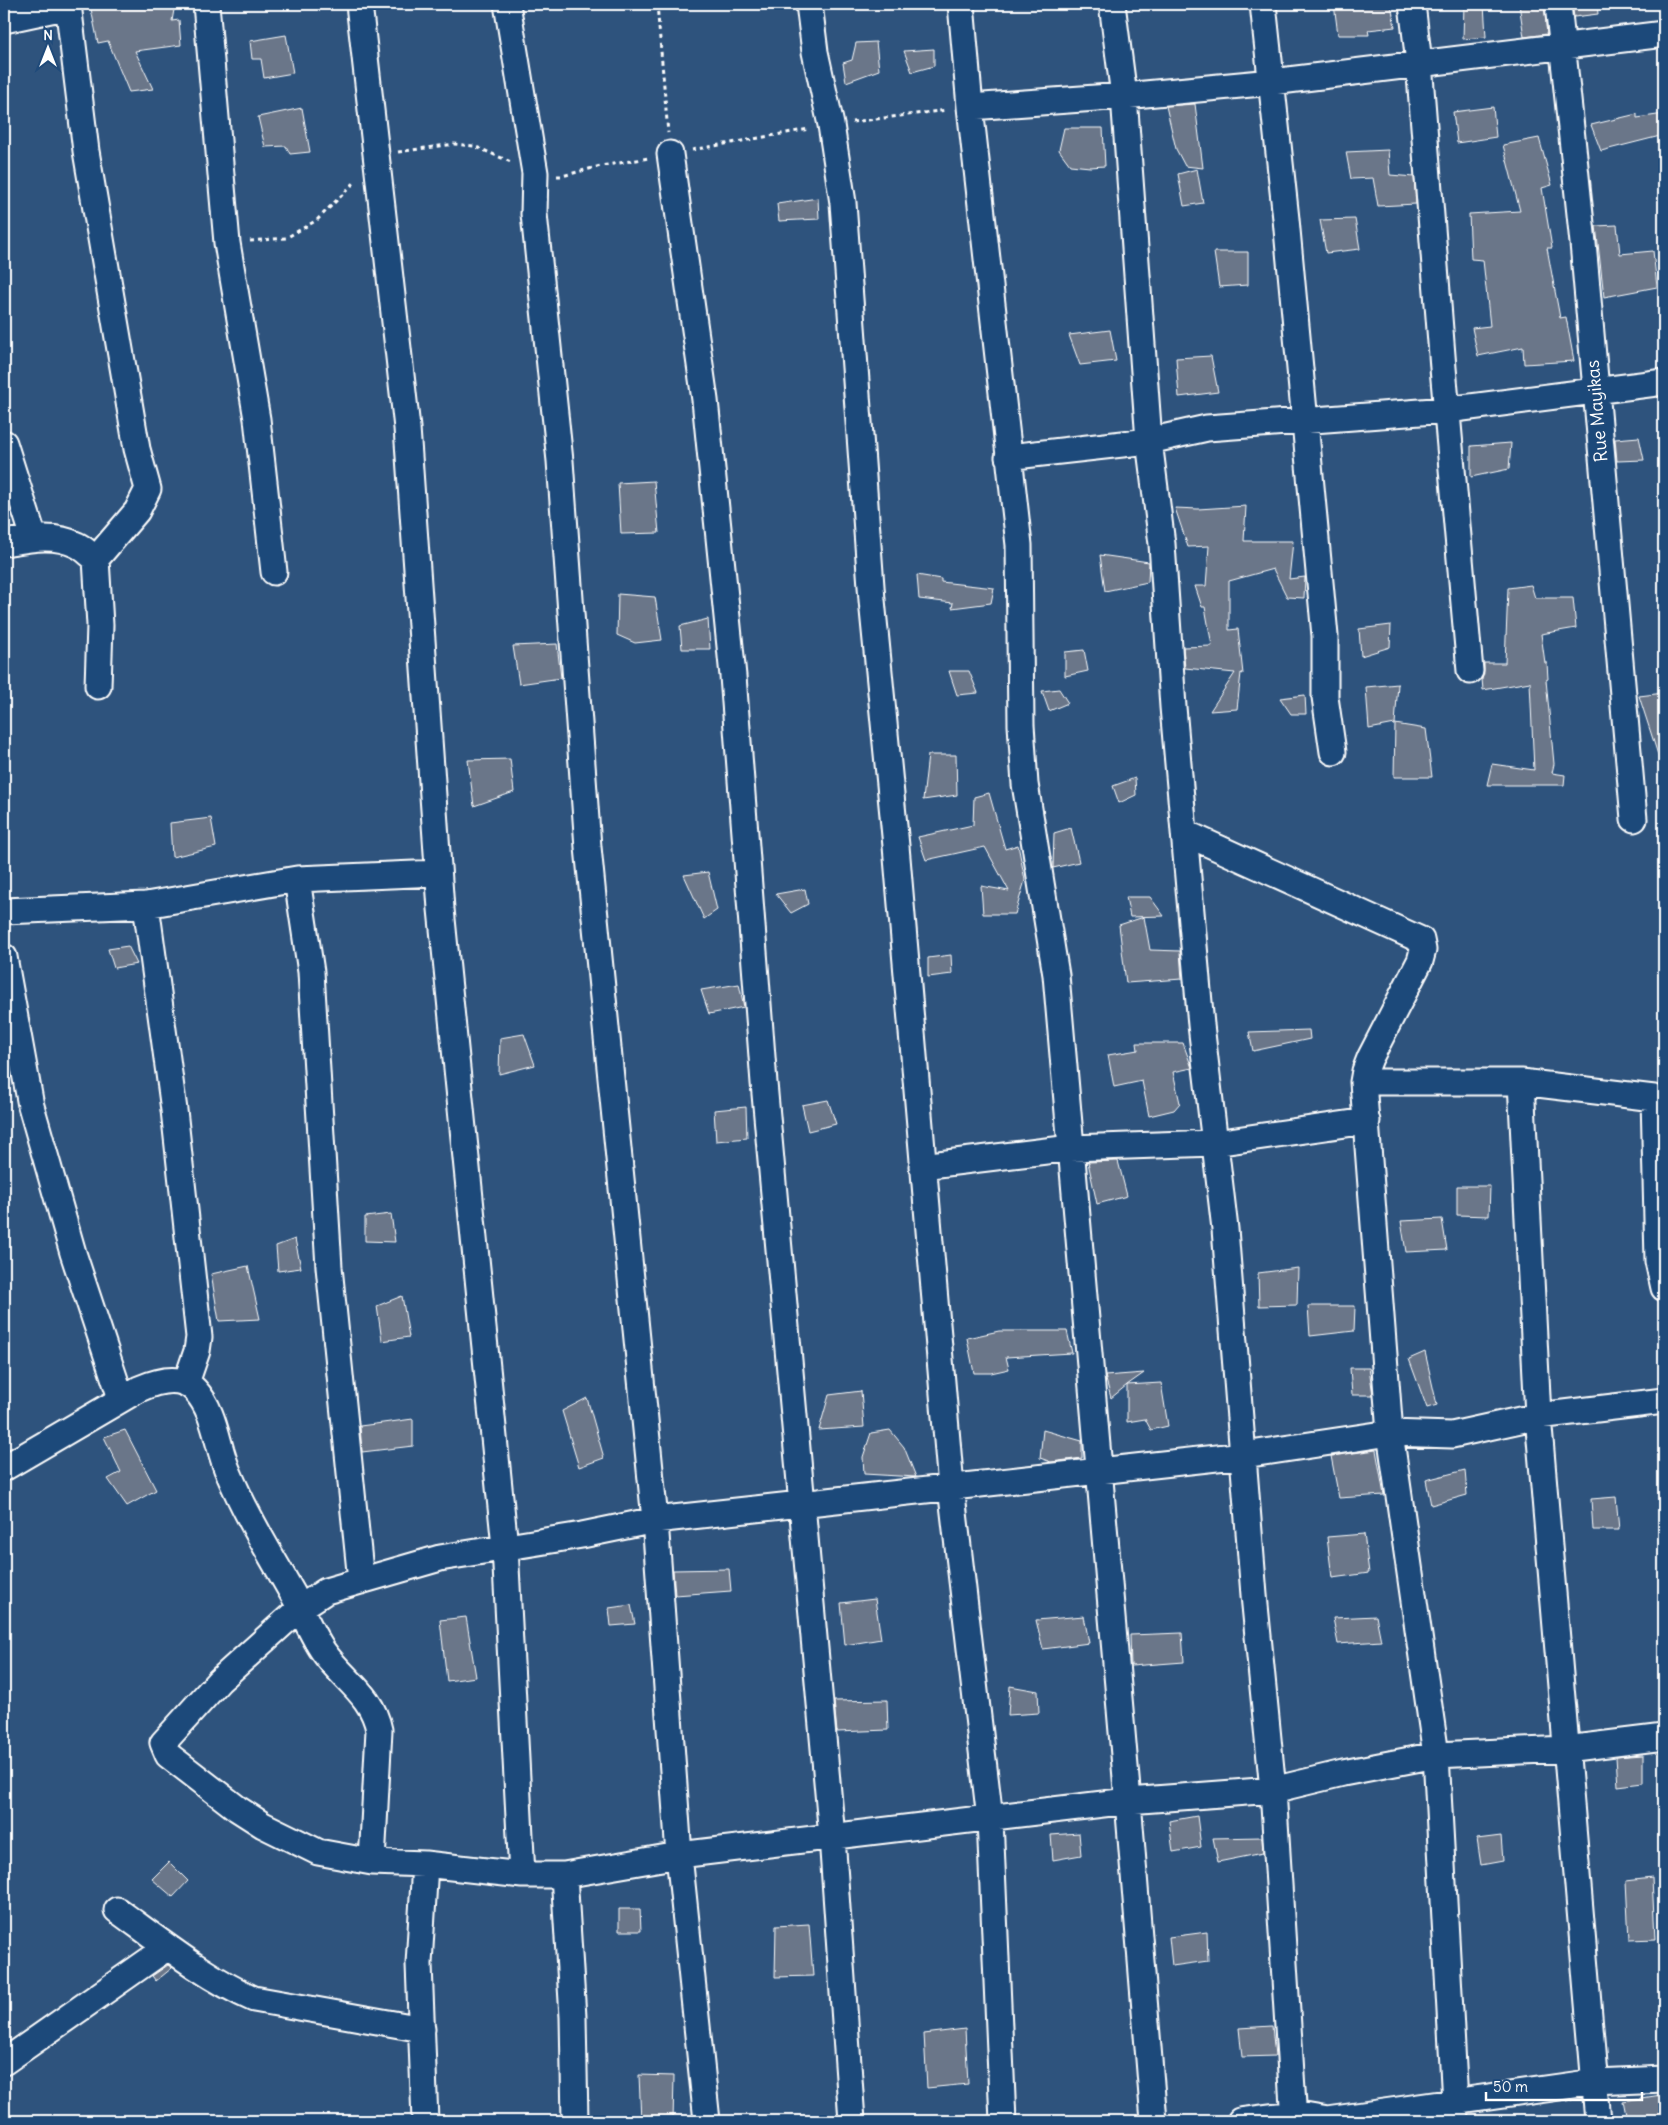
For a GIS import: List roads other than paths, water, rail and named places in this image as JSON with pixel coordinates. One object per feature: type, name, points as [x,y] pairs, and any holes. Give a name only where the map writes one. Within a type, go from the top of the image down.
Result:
[{"type":"street","points":[[206,4],[226,243],[257,419],[274,572]]},
{"type":"street","points":[[359,4],[407,428],[438,873],[505,1547],[522,1875]]},
{"type":"street","points":[[507,4],[535,173],[534,214],[560,461],[588,848],[655,1520],[679,1855],[707,2121]]},
{"type":"street","points":[[809,4],[815,52],[831,125],[843,203],[872,600],[896,846],[951,1487],[990,1819],[1003,2121]]},
{"type":"street","points":[[961,4],[970,107],[1019,545],[1021,725],[1025,784],[1056,975],[1154,2121]]},
{"type":"street","points":[[1112,4],[1124,96],[1148,441],[1162,544],[1173,707],[1186,833],[1201,1025],[1225,1229],[1254,1595],[1273,1790],[1293,2118]]},
{"type":"street","points":[[1263,4],[1325,636],[1326,697],[1333,752]]},
{"type":"street","points":[[1412,4],[1420,63],[1447,410],[1470,671]]},
{"type":"street","name":"Rue Mayikas","points":[[1558,4],[1583,243],[1634,819]]},
{"type":"street","points":[[4,20],[69,5],[86,151],[137,449],[148,490],[137,511],[96,559],[100,626],[98,686]]},
{"type":"street","points":[[970,107],[1124,96],[1272,82],[1664,34]]},
{"type":"street","points":[[670,154],[705,400],[734,676],[764,1083],[832,1837],[852,2121]]},
{"type":"street","points":[[1008,457],[1148,441],[1207,428],[1447,410],[1664,382]]},
{"type":"street","points":[[4,443],[34,538]]},
{"type":"street","points":[[4,543],[34,538],[52,538],[77,545],[96,559]]},
{"type":"street","points":[[1186,833],[1421,940],[1423,950],[1420,961],[1370,1058],[1364,1071],[1364,1082],[1390,1433],[1436,1756],[1455,2112]]},
{"type":"street","points":[[4,912],[146,905],[297,879],[438,873]]},
{"type":"street","points":[[297,879],[311,972],[329,1267],[361,1581]]},
{"type":"street","points":[[146,905],[174,1110],[199,1337],[197,1351],[186,1383]]},
{"type":"street","points":[[4,957],[31,1106],[73,1253],[121,1398]]},
{"type":"street","points":[[1364,1082],[1521,1082],[1654,1098],[1658,1261],[1664,1288]]},
{"type":"street","points":[[1521,1082],[1538,1416],[1598,2121]]},
{"type":"street","points":[[922,1166],[1071,1148],[1215,1143],[1367,1121]]},
{"type":"street","points":[[4,1468],[121,1398],[152,1383],[171,1380],[186,1383],[196,1391],[204,1403],[228,1473],[323,1651],[370,1704],[376,1716],[379,1730],[372,1862]]},
{"type":"street","points":[[1664,1401],[1538,1416],[1452,1435],[1390,1433],[1244,1455],[655,1520],[582,1535],[440,1558],[326,1591],[300,1608],[218,1681],[163,1743],[168,1755],[238,1809],[263,1825],[318,1852],[372,1862],[425,1864],[522,1875],[564,1875],[679,1855],[1128,1801],[1273,1790],[1343,1773],[1436,1756],[1566,1749],[1664,1737]]},
{"type":"street","points":[[425,1864],[419,1964],[425,2121]]},
{"type":"street","points":[[564,1875],[573,2017],[576,2121]]},
{"type":"street","points":[[117,1910],[168,1947],[236,1991],[254,1999],[422,2029]]},
{"type":"street","points":[[4,2062],[168,1947]]},
{"type":"street","points":[[1240,2121],[1293,2118],[1328,2120],[1455,2112],[1595,2082],[1664,2079]]}]
